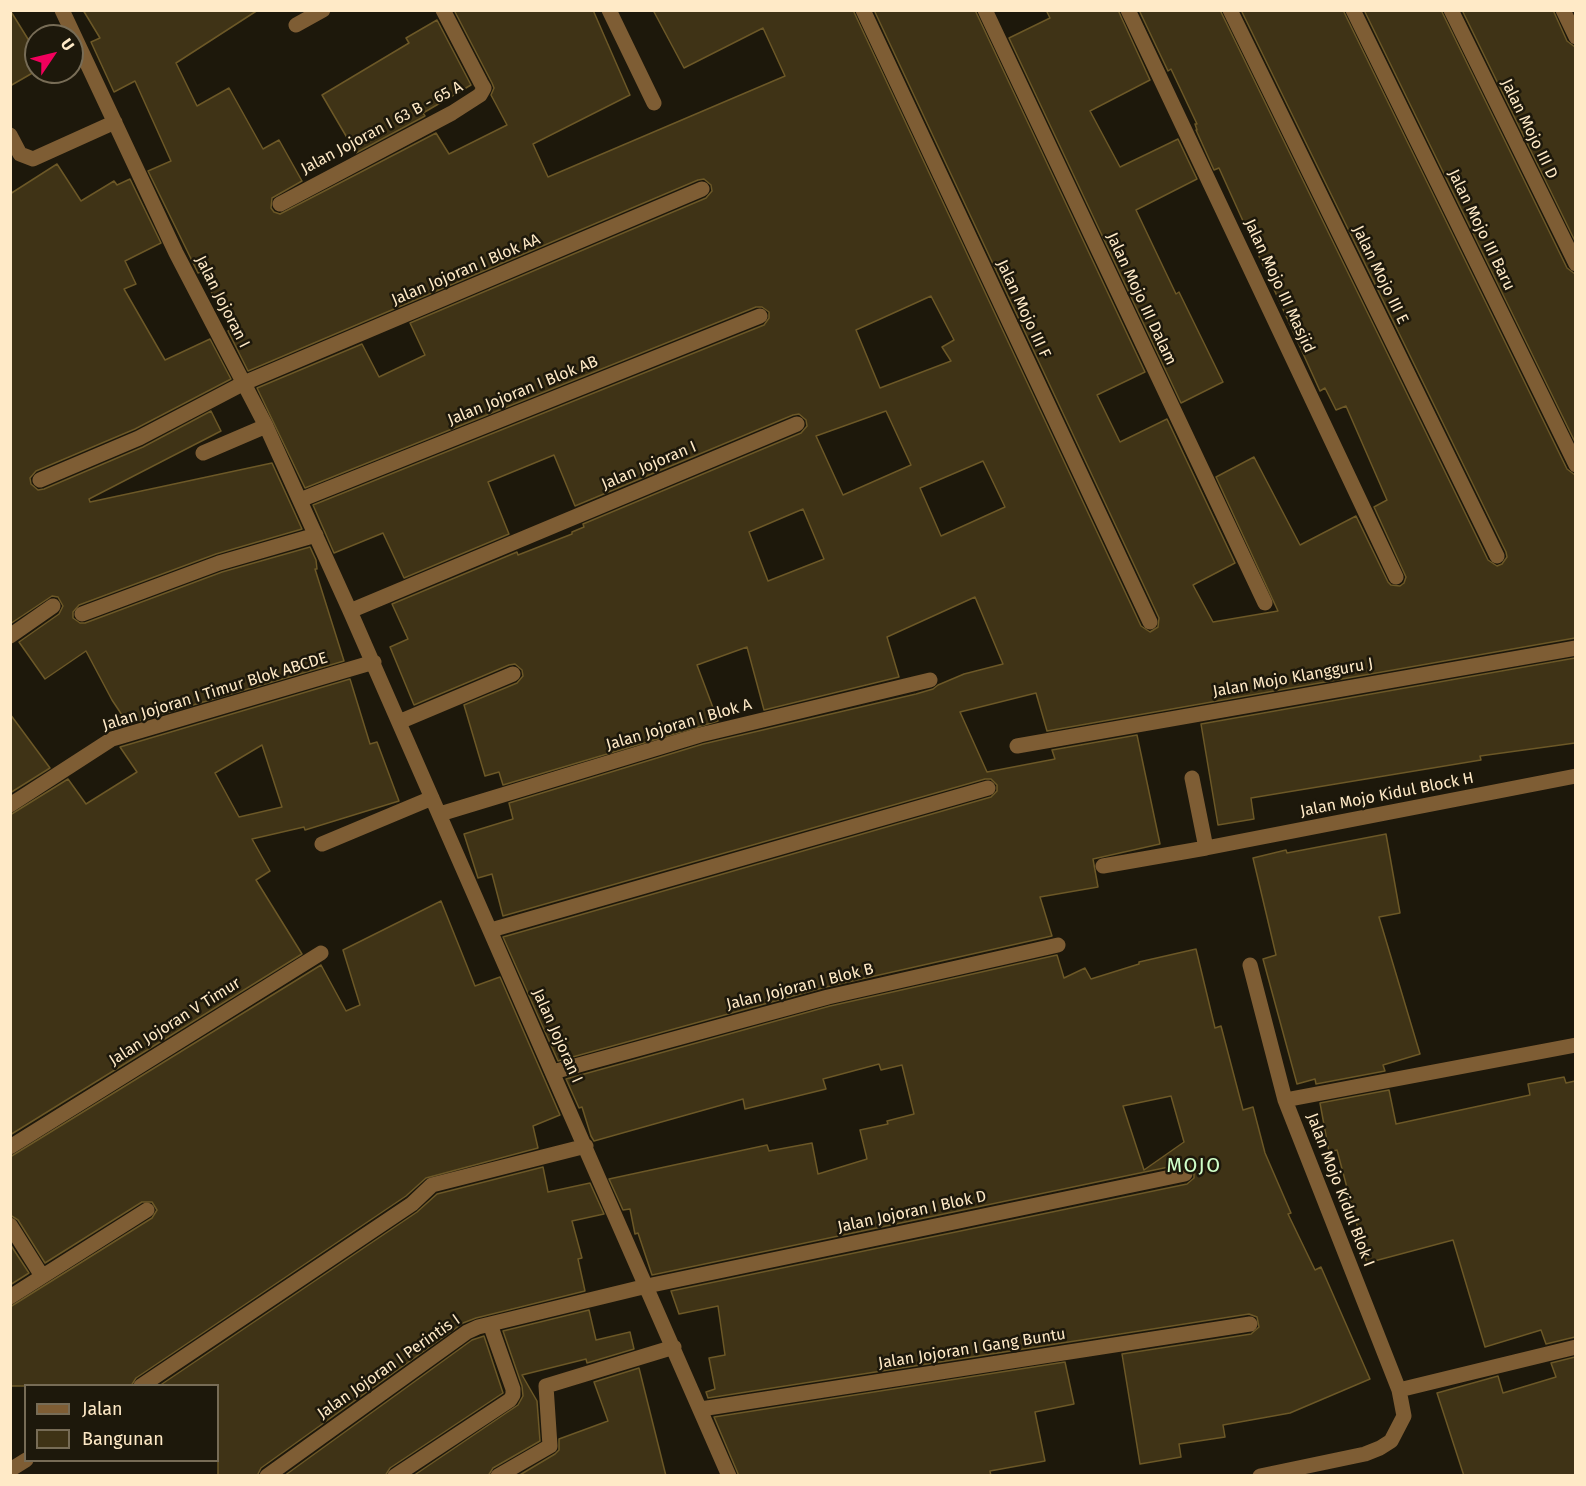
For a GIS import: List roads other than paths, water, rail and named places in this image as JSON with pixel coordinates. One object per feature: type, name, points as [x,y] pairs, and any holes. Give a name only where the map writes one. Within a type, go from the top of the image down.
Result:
[{"type":"street","name":"Jalan Jojoran I","points":[[62,10],[176,253],[266,426],[374,662],[729,1476]]},
{"type":"street","points":[[296,25],[323,10]]},
{"type":"street","name":"Jalan Jojoran I 63 B - 65 A","points":[[280,204],[459,109],[480,95],[483,88],[481,83],[443,10]]},
{"type":"street","points":[[609,10],[654,103]]},
{"type":"street","name":"Jalan Mojo III F","points":[[863,10],[1150,622]]},
{"type":"street","name":"Jalan Mojo III Dalam","points":[[985,10],[1265,603]]},
{"type":"street","name":"Jalan Mojo III Masjid","points":[[1128,10],[1396,577]]},
{"type":"street","name":"Jalan Mojo III E","points":[[1230,10],[1497,556]]},
{"type":"street","name":"Jalan Mojo III Baru","points":[[1353,10],[1575,465]]},
{"type":"street","name":"Jalan Mojo III D","points":[[1451,10],[1575,264]]},
{"type":"street","points":[[1563,10],[1575,37]]},
{"type":"street","points":[[10,135],[20,154],[33,159],[115,122]]},
{"type":"street","name":"Jalan Jojoran I Blok AA","points":[[40,480],[139,438],[244,383],[702,189]]},
{"type":"street","name":"Jalan Jojoran I Blok AB","points":[[300,501],[760,316]]},
{"type":"street","name":"Jalan Jojoran I","points":[[350,611],[797,424]]},
{"type":"street","points":[[203,453],[266,426]]},
{"type":"street","points":[[82,614],[219,563],[316,535]]},
{"type":"street","points":[[10,636],[53,606]]},
{"type":"street","name":"Jalan Mojo Klangguru J","points":[[1017,746],[1575,648]]},
{"type":"street","name":"Jalan Jojoran I Timur Blok ABCDE","points":[[10,805],[112,739],[374,662]]},
{"type":"street","points":[[399,722],[513,674]]},
{"type":"street","name":"Jalan Jojoran I Blok A","points":[[440,814],[700,735],[930,680]]},
{"type":"street","name":"Jalan Mojo Kidul Block H","points":[[1103,866],[1575,776]]},
{"type":"street","points":[[1192,778],[1206,848]]},
{"type":"street","points":[[491,930],[988,788]]},
{"type":"street","points":[[322,844],[432,798]]},
{"type":"street","name":"Jalan Jojoran I Blok B","points":[[553,1072],[828,997],[1058,945]]},
{"type":"street","name":"Jalan Jojoran V Timur","points":[[10,1147],[321,953]]},
{"type":"street","points":[[1250,965],[1285,1100]]},
{"type":"street","name":"Jalan Mojo Kidul Blok I","points":[[1260,1476],[1365,1454],[1391,1441],[1404,1416],[1399,1390],[1285,1100],[1575,1045]]},
{"type":"street","points":[[144,1384],[412,1204],[432,1185],[586,1146]]},
{"type":"street","name":"Jalan Jojoran I Blok D","points":[[647,1286],[1185,1174]]},
{"type":"street","points":[[10,1297],[147,1210]]},
{"type":"street","points":[[10,1225],[42,1276]]},
{"type":"street","name":"Jalan Jojoran I Perintis I","points":[[267,1476],[467,1332],[490,1324],[647,1286]]},
{"type":"street","points":[[395,1476],[510,1400],[513,1389],[490,1324]]},
{"type":"street","name":"Jalan Jojoran I Gang Buntu","points":[[701,1409],[1250,1324]]},
{"type":"street","points":[[498,1476],[550,1446],[546,1386],[674,1347]]},
{"type":"street","points":[[1399,1390],[1575,1347]]},
{"type":"street","points":[[10,1470],[24,1461]]},
{"type":"district","name":"MOJO","points":[[1194,1166]]}]
